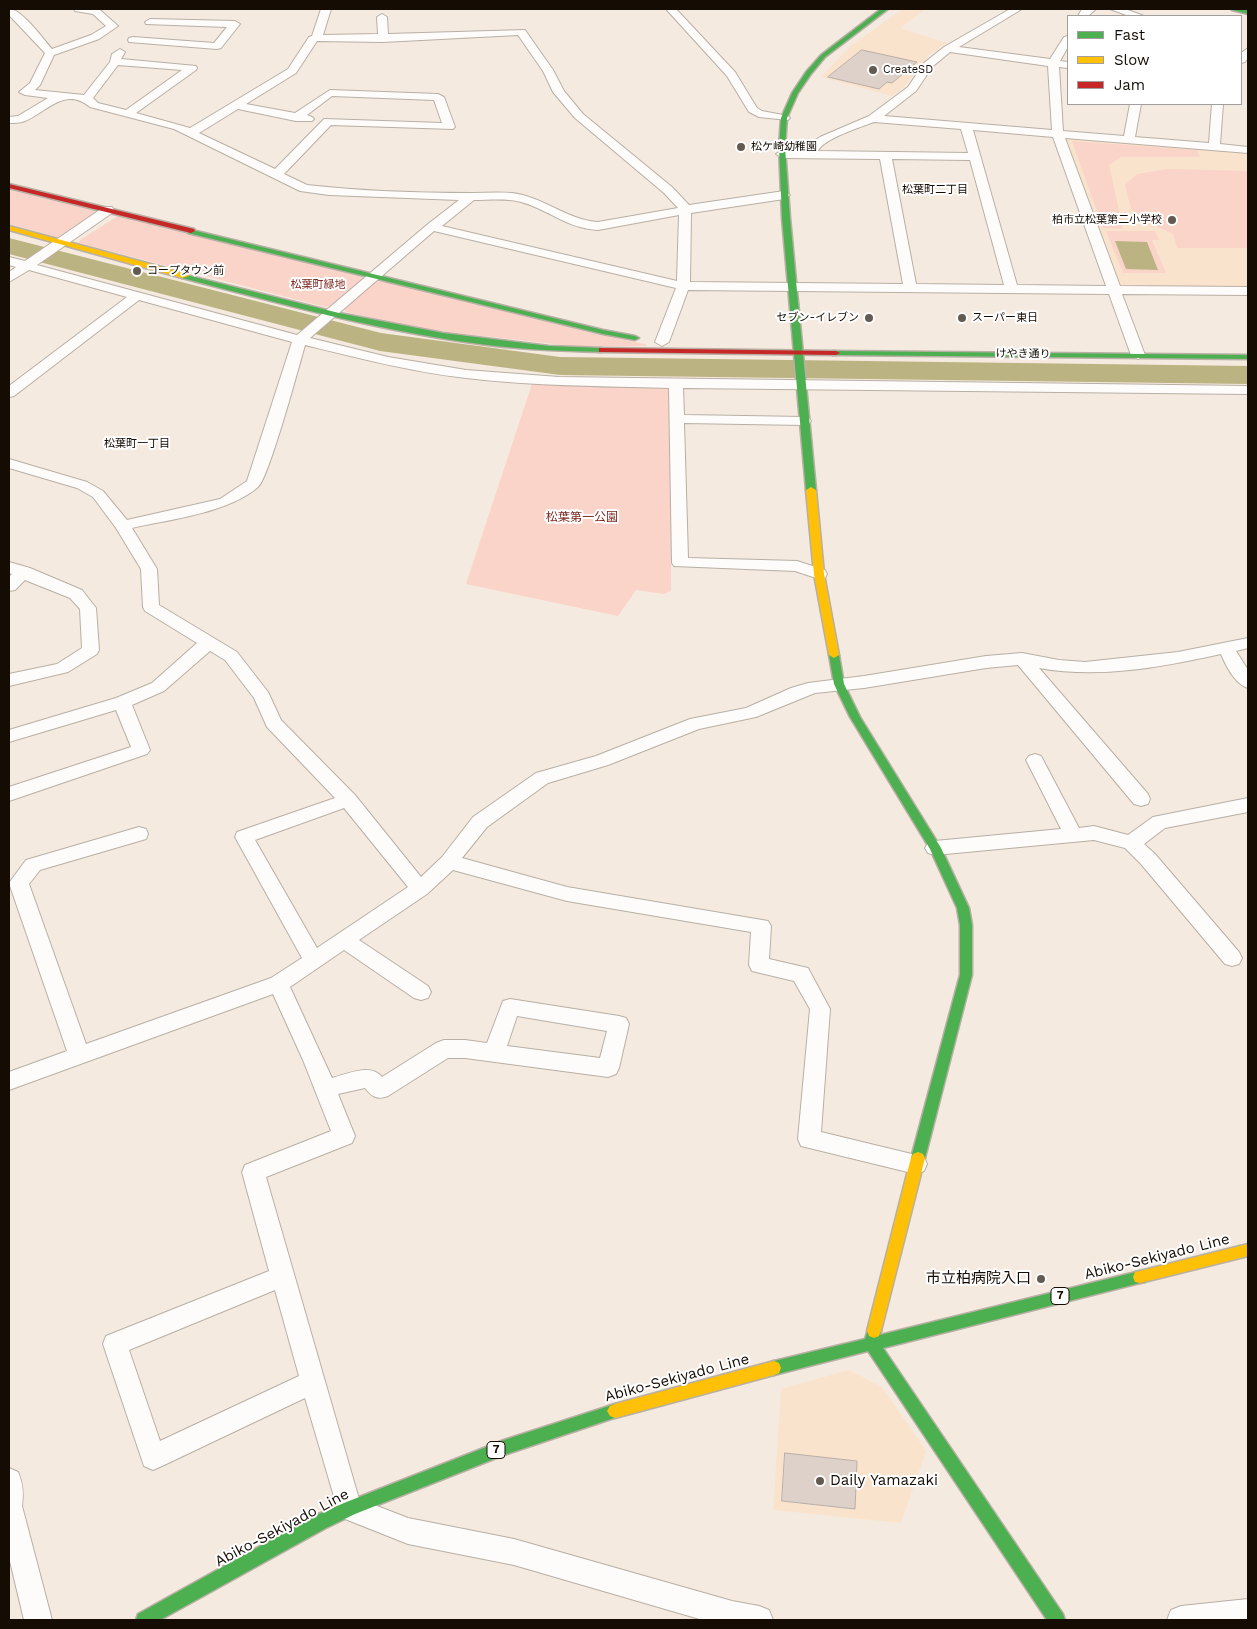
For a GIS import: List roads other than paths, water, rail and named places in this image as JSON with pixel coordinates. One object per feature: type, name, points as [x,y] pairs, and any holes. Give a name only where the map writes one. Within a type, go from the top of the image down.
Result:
[{"type":"street","points":[[79,9],[98,10],[113,26],[95,37],[50,53],[35,85],[21,93],[87,99],[94,105],[178,127],[304,188],[329,191],[471,197],[519,197],[535,202],[581,226],[598,226],[734,201],[784,195]]},
{"type":"street","points":[[317,38],[326,9]]},
{"type":"street","points":[[670,9],[732,74],[753,110],[760,114],[784,118]]},
{"type":"street","points":[[885,9],[823,56],[808,73],[795,93],[784,118],[782,154],[792,287],[819,574],[839,684],[855,717],[935,848],[964,908],[966,925],[966,975],[871,1343],[1057,1620]]},
{"type":"street","points":[[811,154],[814,146],[873,118],[912,89],[928,65],[948,49],[1016,9]]},
{"type":"street","points":[[1115,9],[1136,15]]},
{"type":"street","points":[[1234,9],[1248,12]]},
{"type":"street","points":[[9,10],[17,16],[50,53]]},
{"type":"street","points":[[87,99],[115,62],[116,56],[161,13]]},
{"type":"street","points":[[382,17],[383,39]]},
{"type":"street","points":[[133,40],[217,46],[235,24],[150,22]]},
{"type":"street","points":[[190,133],[292,71],[308,46],[317,38],[383,39],[521,32],[534,53],[548,70],[559,92],[579,116],[668,190],[686,210],[683,286],[662,342]]},
{"type":"street","points":[[1067,41],[1053,63],[1058,134],[1138,355]]},
{"type":"street","points":[[948,49],[1067,65]]},
{"type":"street","points":[[115,62],[192,68],[127,114]]},
{"type":"street","points":[[235,105],[296,118],[449,127],[438,97],[330,92],[296,118]]},
{"type":"street","points":[[9,126],[15,120],[60,96]]},
{"type":"street","points":[[1129,140],[1136,105]]},
{"type":"street","points":[[1214,147],[1218,105]]},
{"type":"street","points":[[873,118],[1248,150]]},
{"type":"street","points":[[276,175],[328,121]]},
{"type":"street","points":[[966,126],[1012,289]]},
{"type":"street","points":[[782,154],[975,157]]},
{"type":"street","points":[[885,155],[910,289]]},
{"type":"street","points":[[9,186],[603,332],[662,342],[799,358]]},
{"type":"street","points":[[123,526],[225,502],[254,483],[303,337],[432,227],[471,197]]},
{"type":"street","points":[[9,278],[108,210]]},
{"type":"street","points":[[432,227],[683,286],[1248,291]]},
{"type":"street","points":[[9,228],[57,245],[326,317],[417,332],[472,341],[570,350],[799,358]]},
{"type":"street","points":[[9,261],[29,263],[137,296],[303,337],[388,361],[466,374],[559,381],[676,384],[801,383],[1248,390]]},
{"type":"street","points":[[9,393],[137,296]]},
{"type":"street","name":"けやき通り","points":[[799,358],[1138,355],[1248,357]]},
{"type":"street","points":[[676,384],[680,563],[797,566],[819,574]]},
{"type":"street","points":[[676,419],[804,421]]},
{"type":"street","points":[[9,463],[82,485],[98,494],[123,526],[149,569],[151,607],[231,656],[262,696],[273,723],[348,800],[420,889]]},
{"type":"street","points":[[9,586],[16,570],[76,594],[88,608],[91,650],[62,668],[9,680]]},
{"type":"street","points":[[9,736],[122,702],[158,687],[210,642]]},
{"type":"street","points":[[9,1081],[278,984],[420,889],[449,862],[480,822],[542,778],[602,761],[696,723],[750,713],[797,692],[814,687],[916,674],[986,662],[1022,659],[1059,666],[1085,668],[1178,658],[1248,643]]},
{"type":"street","points":[[1226,648],[1234,664],[1248,682]]},
{"type":"street","points":[[1022,659],[1141,799]]},
{"type":"street","points":[[9,794],[141,750],[122,702]]},
{"type":"street","points":[[1035,760],[1072,834]]},
{"type":"street","points":[[313,959],[244,837],[348,800]]},
{"type":"street","points":[[1131,844],[1160,822],[1248,805]]},
{"type":"street","points":[[935,848],[1094,833],[1131,844],[1148,858],[1232,958]]},
{"type":"street","points":[[79,1055],[19,883],[33,865],[139,834]]},
{"type":"street","points":[[449,862],[567,894],[761,926],[758,965],[801,974],[820,1010],[809,1139],[916,1164]]},
{"type":"street","points":[[343,939],[421,992]]},
{"type":"street","points":[[278,984],[314,1060],[344,1136],[253,1172],[349,1508],[408,1531],[514,1552],[732,1615],[759,1620]]},
{"type":"street","points":[[325,1088],[370,1078],[380,1090],[444,1049],[466,1049],[494,1053],[608,1068],[619,1024],[510,1006],[494,1053]]},
{"type":"street","name":"Abiko-Sekiyado Line","points":[[144,1620],[320,1522],[349,1508],[509,1445],[578,1421],[680,1392],[871,1343],[1248,1250]]},
{"type":"street","points":[[283,1276],[116,1344],[153,1457],[314,1382]]},
{"type":"street","points":[[9,1481],[11,1490],[9,1506],[38,1620]]},
{"type":"street","points":[[1181,1620],[1248,1613]]},
{"type":"waterway","points":[[9,246],[380,342],[560,366],[1248,375]]},
{"type":"place","name":"CreateSD","points":[[873,70]]},
{"type":"place","name":"松ケ崎幼稚園","points":[[741,147]]},
{"type":"place","name":"柏市立松葉第二小学校","points":[[1172,220]]},
{"type":"place","name":"コープタウン前","points":[[137,271]]},
{"type":"place","name":"セブン-イレブン","points":[[869,318]]},
{"type":"place","name":"スーパー東日","points":[[962,318]]},
{"type":"place","name":"市立柏病院入口","points":[[1041,1279]]},
{"type":"place","name":"Daily Yamazaki","points":[[820,1481]]},
{"type":"district","name":"松葉町二丁目","points":[[935,190]]},
{"type":"district","name":"松葉町一丁目","points":[[137,444]]},
{"type":"park label","name":"松葉町緑地","points":[[318,285]]},
{"type":"park label","name":"松葉第一公園","points":[[582,517]]}]
